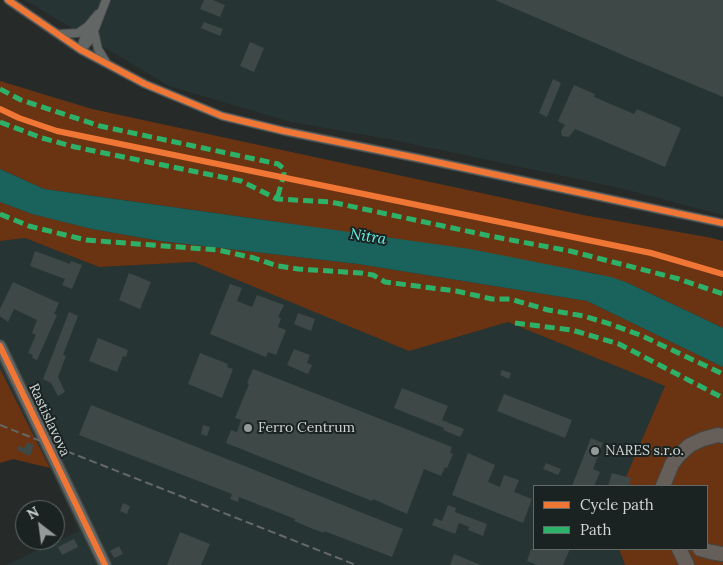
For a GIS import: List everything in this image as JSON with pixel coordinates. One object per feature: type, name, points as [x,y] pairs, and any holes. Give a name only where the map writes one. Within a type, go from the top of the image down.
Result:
[{"type":"highway","points":[[663,485],[672,464],[685,450],[703,439],[718,435],[723,436]]},
{"type":"highway","points":[[668,485],[676,466],[692,449],[706,443],[723,441]]},
{"type":"highway","points":[[680,550],[687,565]]},
{"type":"highway","points":[[705,550],[723,554]]},
{"type":"street","points":[[8,0],[80,50],[146,84],[222,116],[284,132],[530,181],[723,223]]},
{"type":"street","points":[[80,50],[89,41],[91,28],[103,9],[106,0]]},
{"type":"street","points":[[57,34],[78,33],[91,28]]},
{"type":"street","points":[[91,28],[98,49],[107,64]]},
{"type":"street","name":"Rastislavova","points":[[0,346],[105,565]]},
{"type":"shaded area","points":[[25,0],[723,0],[723,215],[620,188],[394,140],[291,122],[169,86]]},
{"type":"shaded area","points":[[0,81],[92,109],[583,215],[723,241],[723,328],[628,283],[593,273],[272,221],[44,189],[0,169]]},
{"type":"shaded area","points":[[0,202],[32,214],[92,229],[160,241],[358,264],[587,301],[723,367],[723,565],[625,565],[619,550],[708,550],[708,485],[622,485],[665,386],[508,322],[409,351],[194,262],[99,267],[25,238],[0,241]]},
{"type":"shaded area","points":[[25,238],[99,267],[194,262],[409,350],[508,322],[665,386],[622,485],[533,485],[533,550],[619,550],[625,565],[6,565],[38,550],[65,550],[65,538],[79,531],[50,468],[0,369],[0,241]]},
{"type":"shaded area","points":[[0,369],[50,468],[13,459],[0,463]]},
{"type":"water","name":"Nitra","points":[[0,169],[44,189],[470,249],[611,277],[628,283],[723,328],[723,367],[587,301],[358,264],[160,241],[92,229],[32,214],[0,202]]},
{"type":"building","points":[[204,0],[213,0],[225,5],[220,17],[200,9]]},
{"type":"building","points":[[495,0],[723,0],[723,97],[632,59]]},
{"type":"building","points":[[204,22],[223,29],[220,36],[201,28]]},
{"type":"building","points":[[250,42],[264,48],[254,72],[240,66]]},
{"type":"building","points":[[553,79],[561,83],[547,117],[539,113]]},
{"type":"building","points":[[574,85],[595,94],[594,97],[634,114],[637,109],[681,128],[665,167],[575,129],[569,137],[562,136],[561,131],[565,125],[558,121]]},
{"type":"building","points":[[35,251],[70,264],[71,261],[82,265],[72,289],[62,285],[65,279],[30,266]]},
{"type":"building","points":[[129,273],[151,282],[140,309],[119,300]]},
{"type":"building","points":[[13,282],[59,303],[54,314],[57,315],[37,360],[28,353],[36,335],[32,333],[37,320],[14,309],[8,322],[0,316],[0,309]]},
{"type":"building","points":[[230,284],[242,288],[237,301],[252,307],[257,295],[284,305],[278,317],[281,318],[278,327],[286,330],[276,355],[268,352],[266,357],[210,334]]},
{"type":"building","points":[[69,312],[78,316],[63,355],[66,356],[58,377],[65,392],[58,396],[51,383],[43,379]]},
{"type":"building","points":[[298,313],[315,319],[311,331],[294,324]]},
{"type":"building","points":[[98,338],[128,350],[126,357],[123,356],[117,372],[89,361]]},
{"type":"building","points":[[294,349],[310,355],[307,363],[312,365],[308,374],[287,365]]},
{"type":"building","points":[[200,353],[228,364],[227,367],[233,369],[222,398],[188,384]]},
{"type":"building","points":[[253,369],[452,447],[450,453],[453,454],[447,468],[445,467],[441,476],[424,469],[407,514],[373,499],[372,501],[226,443],[231,430],[237,432],[241,420],[235,418]]},
{"type":"building","points":[[502,370],[511,373],[509,379],[500,375]]},
{"type":"building","points":[[402,388],[448,406],[442,420],[464,429],[460,437],[443,430],[444,428],[394,408]]},
{"type":"building","points":[[504,394],[572,420],[565,438],[497,411]]},
{"type":"building","points":[[91,405],[403,529],[392,557],[324,531],[324,533],[313,529],[294,521],[295,519],[239,497],[238,502],[230,499],[232,494],[79,435]]},
{"type":"building","points":[[203,425],[210,427],[207,436],[201,434]]},
{"type":"building","points":[[591,438],[603,443],[593,469],[600,472],[594,485],[572,485]]},
{"type":"building","points":[[27,442],[34,445],[30,456],[17,450],[18,446],[25,448]]},
{"type":"building","points":[[468,453],[495,465],[488,482],[500,487],[504,475],[519,480],[514,492],[532,499],[523,523],[452,495]]},
{"type":"building","points":[[546,463],[561,469],[558,475],[543,469]]},
{"type":"building","points":[[612,473],[631,478],[629,485],[608,485]]},
{"type":"building","points":[[123,503],[130,506],[127,514],[120,511]]},
{"type":"building","points":[[448,505],[456,508],[455,512],[487,524],[483,536],[468,530],[469,527],[459,523],[455,534],[432,525],[435,518],[442,521]]},
{"type":"building","points":[[180,532],[210,544],[201,565],[167,565]]},
{"type":"building","points":[[74,539],[78,547],[62,555],[60,550],[65,550],[65,544]]},
{"type":"building","points":[[119,546],[123,554],[114,558],[110,551]]},
{"type":"building","points":[[531,549],[570,550],[563,565],[537,565],[527,561]]},
{"type":"building","points":[[454,554],[481,565],[450,565]]},
{"type":"railway","points":[[0,425],[356,565]]},
{"type":"marked path","points":[[0,89],[21,100],[100,126],[278,164],[284,169],[284,174],[277,199]]},
{"type":"marked path","points":[[0,122],[42,138],[75,147],[241,181],[277,199],[331,202],[570,251],[679,279],[723,294]]},
{"type":"marked path","points":[[0,214],[29,226],[86,240],[218,250],[254,258],[278,266],[361,273],[373,275],[385,282],[456,291],[492,299],[510,299],[548,310],[584,316],[613,325],[640,335],[723,374]]},
{"type":"marked path","points":[[515,323],[572,330],[619,344],[723,398]]},
{"type":"cycle path","points":[[8,0],[81,50],[145,84],[222,116],[284,131],[723,223]]},
{"type":"cycle path","points":[[0,109],[19,118],[57,131],[651,253],[723,274]]},
{"type":"cycle path","points":[[0,346],[105,565]]},
{"type":"place","name":"Ferro Centrum","points":[[248,428]]},
{"type":"place","name":"NARES s.r.o.","points":[[595,451]]}]
